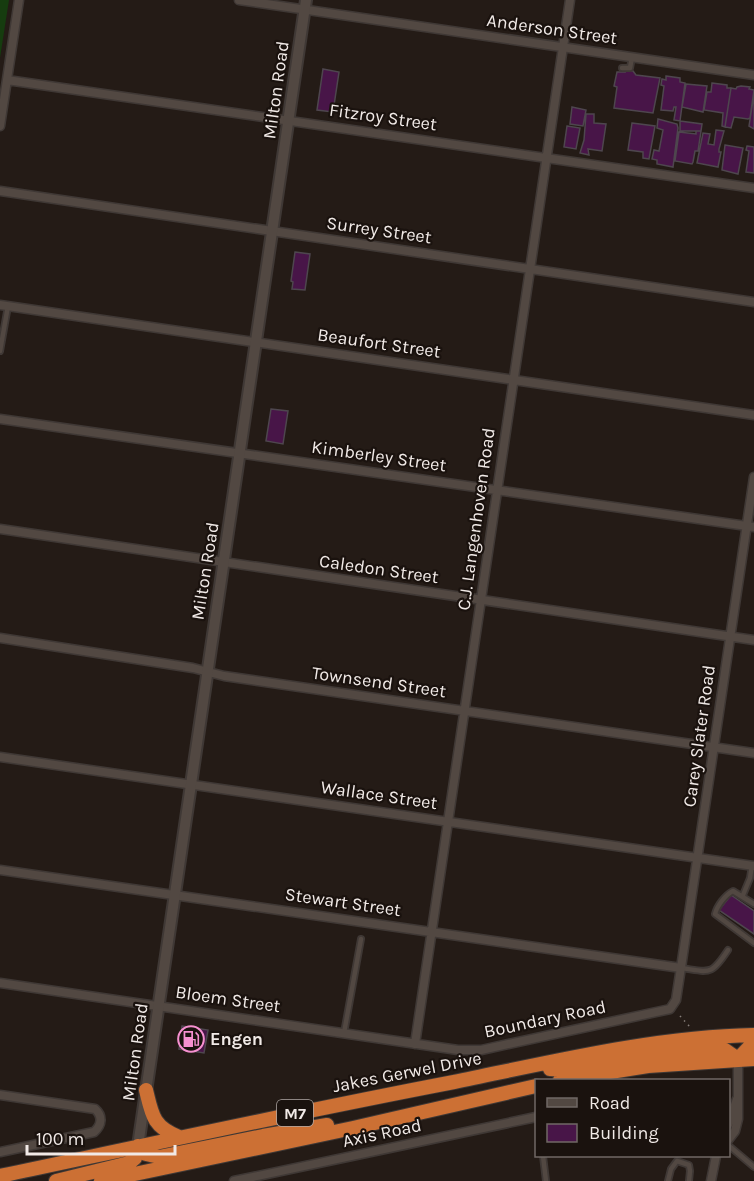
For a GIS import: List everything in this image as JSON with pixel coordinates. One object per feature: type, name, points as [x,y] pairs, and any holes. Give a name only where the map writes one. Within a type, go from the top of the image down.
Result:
[{"type":"highway","name":"Jakes Gerwel Drive","points":[[0,1176],[178,1137],[534,1065],[678,1041],[754,1035]]},
{"type":"highway","points":[[738,1059],[754,1042]]},
{"type":"highway","points":[[534,1065],[567,1070],[709,1050],[725,1050],[738,1059]]},
{"type":"highway","points":[[566,1079],[648,1066],[754,1059]]},
{"type":"highway","name":"M7","points":[[101,1181],[535,1086]]},
{"type":"highway","points":[[146,1090],[156,1122],[165,1131],[178,1137]]},
{"type":"highway","points":[[138,1146],[146,1154],[159,1157],[315,1126],[335,1125],[352,1128]]},
{"type":"highway","points":[[56,1181],[129,1163],[135,1158],[138,1146]]},
{"type":"street","points":[[0,126],[18,0]]},
{"type":"street","name":"Anderson Street","points":[[239,0],[305,5],[562,47],[754,75]]},
{"type":"street","name":"C.J. Langenhoven Road","points":[[415,1044],[570,0]]},
{"type":"street","name":"Milton Road","points":[[138,1146],[305,5]]},
{"type":"street","name":"Fitzroy Street","points":[[7,80],[754,188]]},
{"type":"street","name":"Surrey Street","points":[[0,191],[754,302]]},
{"type":"street","name":"Beaufort Street","points":[[4,306],[754,415]]},
{"type":"street","name":"Kimberley Street","points":[[0,419],[750,526]]},
{"type":"street","name":"Carey Slater Road","points":[[676,1000],[730,636],[750,526],[754,477]]},
{"type":"street","name":"Caledon Street","points":[[0,530],[754,640]]},
{"type":"street","name":"Townsend Street","points":[[0,638],[207,672],[754,753]]},
{"type":"street","name":"Wallace Street","points":[[0,756],[753,866]]},
{"type":"street","name":"Stewart Street","points":[[0,870],[681,968]]},
{"type":"street","name":"Bloem Street","points":[[0,982],[415,1044]]},
{"type":"street","name":"Boundary Road","points":[[415,1044],[458,1050],[481,1050],[670,1010],[676,1000]]},
{"type":"street","points":[[730,1138],[738,1119],[738,1059]]},
{"type":"street","points":[[0,1095],[94,1109],[100,1116],[99,1128],[94,1132],[0,1152]]},
{"type":"street","points":[[730,1122],[737,1098]]},
{"type":"street","name":"Axis Road","points":[[234,1181],[535,1117]]},
{"type":"street","points":[[711,1181],[716,1157]]},
{"type":"lane","points":[[622,68],[630,68],[632,57]]},
{"type":"lane","points":[[0,351],[4,306]]},
{"type":"lane","points":[[743,896],[753,866]]},
{"type":"lane","points":[[754,904],[733,891],[717,909],[716,914],[754,944]]},
{"type":"lane","points":[[344,1033],[361,939]]},
{"type":"lane","points":[[681,968],[712,970],[728,950]]},
{"type":"lane","points":[[730,1146],[754,1167]]},
{"type":"lane","points":[[543,1157],[546,1181]]},
{"type":"lane","points":[[668,1181],[671,1169],[677,1161],[688,1165],[690,1171],[688,1181]]},
{"type":"green space","points":[[0,0],[9,0],[0,58]]},
{"type":"building","points":[[323,69],[339,72],[333,112],[317,110]]},
{"type":"building","points":[[624,69],[633,71],[636,75],[660,78],[653,113],[614,108],[617,87],[614,86],[617,72],[625,72]]},
{"type":"building","points":[[666,76],[680,78],[680,82],[685,83],[680,121],[674,120],[676,107],[673,111],[661,110],[664,86],[661,85],[662,79],[666,80]]},
{"type":"building","points":[[712,83],[727,85],[727,88],[731,88],[725,127],[722,126],[723,113],[704,110],[707,92],[711,92]]},
{"type":"building","points":[[686,84],[707,86],[703,112],[682,107]]},
{"type":"building","points":[[741,86],[754,90],[750,118],[734,117],[731,128],[725,127],[731,88],[736,89]]},
{"type":"building","points":[[754,94],[754,129],[749,126]]},
{"type":"building","points":[[572,107],[586,110],[583,126],[570,124]]},
{"type":"building","points":[[586,114],[594,114],[594,123],[606,124],[602,151],[588,149],[589,155],[580,153],[584,140]]},
{"type":"building","points":[[658,119],[677,124],[673,167],[657,164],[657,160],[652,159],[654,150],[659,151],[663,130],[657,128]]},
{"type":"building","points":[[680,121],[702,124],[701,131],[680,131]]},
{"type":"building","points":[[632,123],[655,126],[649,159],[643,158],[643,152],[628,150]]},
{"type":"building","points":[[567,126],[580,128],[576,149],[564,147]]},
{"type":"building","points":[[716,130],[724,131],[719,149],[721,152],[718,167],[697,163],[703,133],[710,134],[708,144],[714,145]]},
{"type":"building","points":[[696,131],[701,131],[698,151],[695,151],[692,164],[675,161],[679,132],[696,134]]},
{"type":"building","points":[[725,145],[743,148],[738,174],[722,170]]},
{"type":"building","points":[[747,146],[754,147],[754,173],[746,172],[749,151],[746,150]]},
{"type":"building","points":[[295,252],[310,254],[305,290],[292,289]]},
{"type":"building","points":[[271,409],[288,411],[283,444],[266,441]]},
{"type":"building","points":[[731,895],[754,911],[754,934],[719,910]]},
{"type":"building","points":[[182,1026],[208,1030],[204,1053],[179,1049]]},
{"type":"place","name":"Engen","points":[[191,1039]]}]
